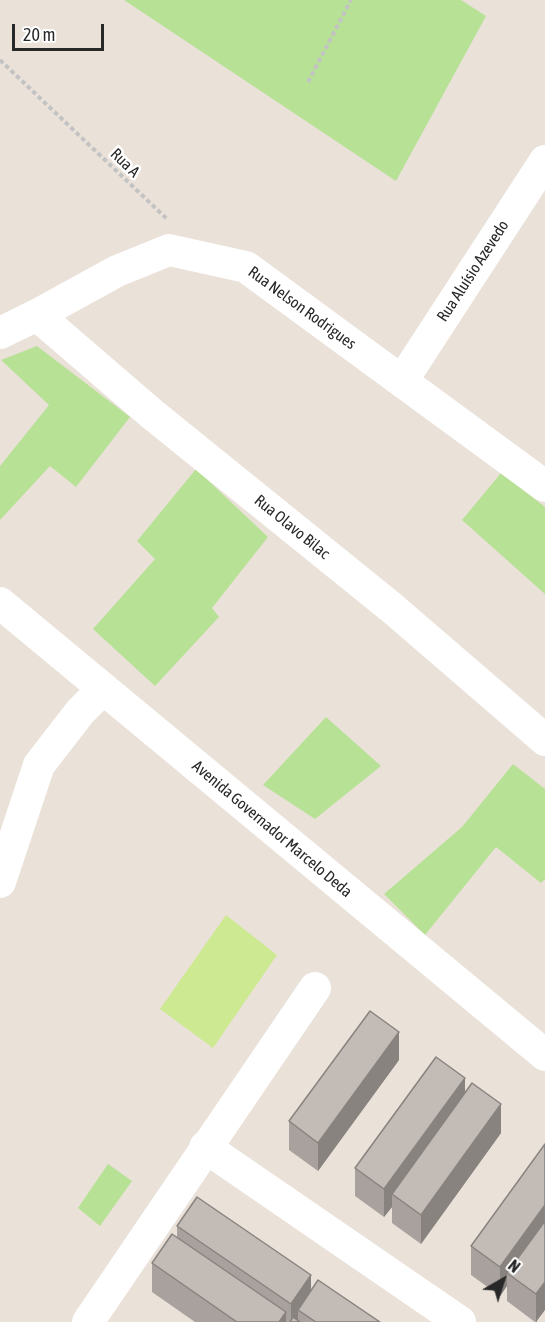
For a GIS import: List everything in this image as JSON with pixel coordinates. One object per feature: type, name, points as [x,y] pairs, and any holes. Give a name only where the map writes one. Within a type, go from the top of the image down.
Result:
[{"type":"street","name":"Rua Aluísio Azevedo","points":[[402,381],[545,161]]},
{"type":"street","name":"Rua Nelson Rodrigues","points":[[0,333],[117,271],[169,250],[246,267],[545,486]]},
{"type":"street","name":"Rua Olavo Bilac","points":[[37,315],[152,414],[392,608],[545,740]]},
{"type":"street","name":"Avenida Governador Marcelo Deda","points":[[0,603],[545,1055]]},
{"type":"street","points":[[0,882],[39,765],[80,712],[103,689]]},
{"type":"street","points":[[88,1322],[315,988]]},
{"type":"street","points":[[205,1147],[460,1322]]},
{"type":"path","points":[[308,82],[351,0]]},
{"type":"path","name":"Rua A","points":[[0,60],[167,220]]},
{"type":"green space","points":[[124,0],[461,0],[486,16],[396,181]]},
{"type":"green space","points":[[37,346],[130,417],[76,487],[50,466],[0,520],[0,466],[49,405],[1,360]]},
{"type":"green space","points":[[196,469],[268,537],[212,608],[219,617],[155,686],[93,629],[155,559],[137,541]]},
{"type":"green space","points":[[501,473],[545,507],[545,594],[462,520]]},
{"type":"green space","points":[[326,717],[381,766],[315,819],[263,785]]},
{"type":"green space","points":[[513,764],[545,789],[545,879],[541,883],[496,847],[425,935],[384,894],[462,827]]},
{"type":"green space","points":[[226,915],[277,955],[213,1048],[160,1009]]},
{"type":"green space","points":[[108,1164],[132,1181],[100,1226],[78,1208]]},
{"type":"building","points":[[370,1011],[399,1032],[318,1143],[289,1121]]},
{"type":"building","points":[[436,1057],[465,1078],[384,1189],[355,1168]]},
{"type":"building","points":[[472,1083],[501,1104],[421,1215],[392,1194]]},
{"type":"building","points":[[545,1144],[545,1205],[500,1267],[471,1246]]},
{"type":"building","points":[[197,1197],[311,1275],[291,1304],[177,1226]]},
{"type":"building","points":[[545,1221],[545,1282],[536,1294],[507,1273]]},
{"type":"building","points":[[172,1234],[286,1312],[279,1322],[237,1322],[152,1263]]},
{"type":"building","points":[[318,1280],[380,1322],[316,1322],[298,1310]]},
{"type":"building","points":[[293,1317],[300,1322],[290,1322]]}]
